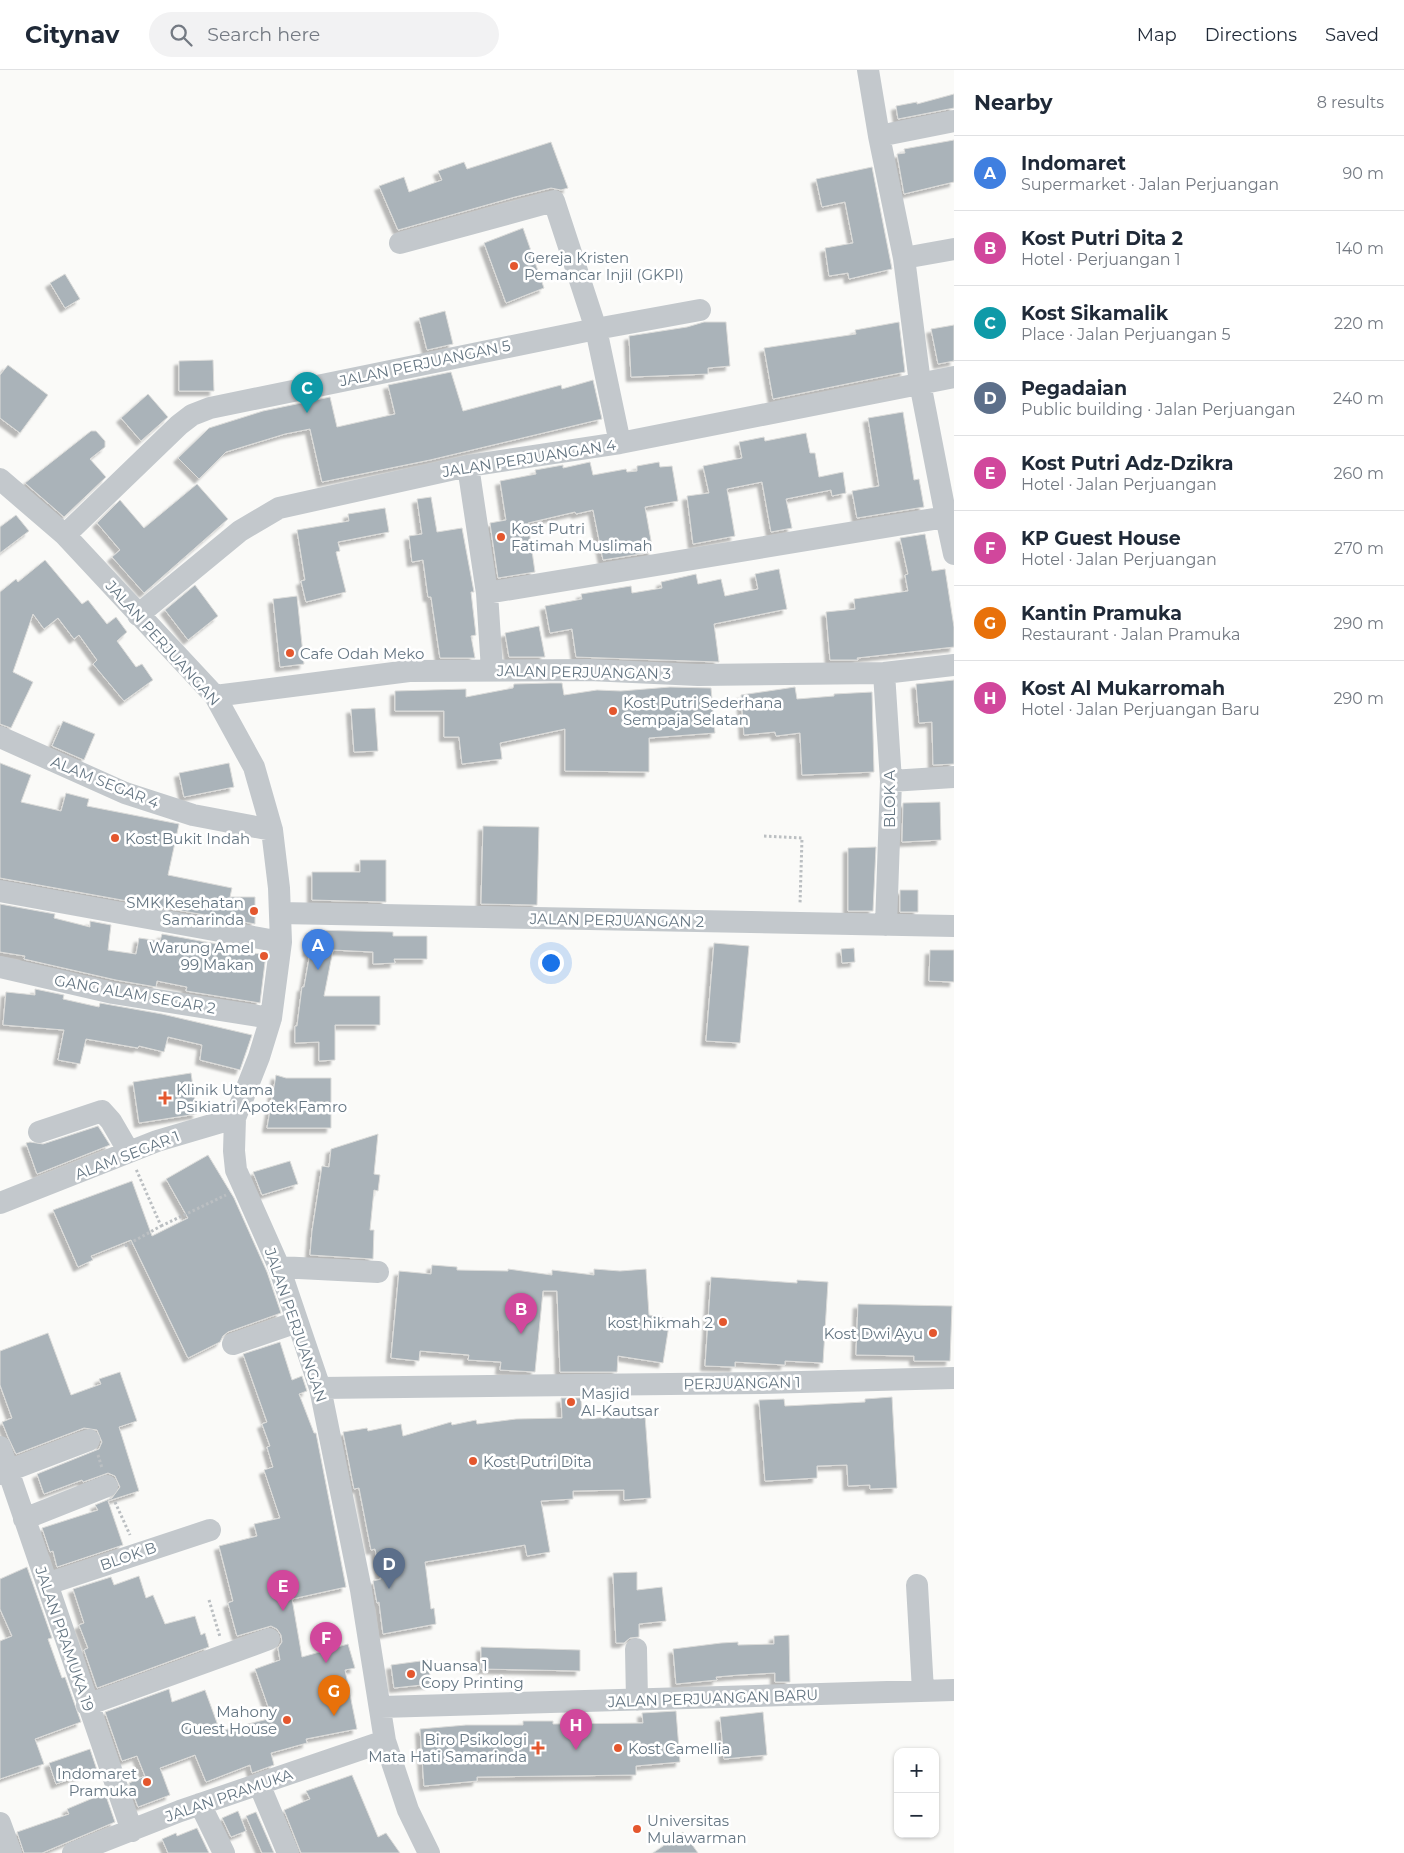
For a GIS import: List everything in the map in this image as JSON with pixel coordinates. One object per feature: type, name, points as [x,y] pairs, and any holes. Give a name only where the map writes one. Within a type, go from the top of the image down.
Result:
[{"type":"street","points":[[868,70],[879,136],[904,258],[920,383],[950,516],[954,554]]},
{"type":"street","points":[[879,136],[954,121]]},
{"type":"street","points":[[400,243],[554,201],[596,328],[620,443]]},
{"type":"street","points":[[904,258],[954,249]]},
{"type":"street","name":"JALAN PERJUANGAN 5","points":[[65,535],[179,425],[192,415],[210,408],[596,328],[700,310]]},
{"type":"street","name":"JALAN PERJUANGAN 4","points":[[138,615],[240,531],[279,508],[468,466],[620,443],[954,377]]},
{"type":"street","points":[[468,466],[487,593],[492,670]]},
{"type":"street","name":"JALAN PERJUANGAN","points":[[0,479],[65,535],[215,696],[254,767],[272,830],[281,942],[271,1018],[259,1057],[235,1118],[234,1157],[242,1187],[280,1267],[320,1388],[361,1590],[385,1741],[408,1810],[429,1853]]},
{"type":"street","points":[[487,593],[950,516]]},
{"type":"street","name":"JALAN PERJUANGAN 3","points":[[215,696],[409,671],[589,670],[698,675],[884,673],[954,665]]},
{"type":"street","name":"BLOK A","points":[[884,673],[890,781],[886,925]]},
{"type":"street","name":"ALAM SEGAR 4","points":[[0,737],[125,793],[193,815],[272,830]]},
{"type":"street","points":[[890,781],[954,778]]},
{"type":"street","points":[[0,891],[281,942]]},
{"type":"street","name":"JALAN PERJUANGAN 2","points":[[280,913],[954,926]]},
{"type":"street","name":"GANG ALAM SEGAR 2","points":[[0,967],[113,993],[271,1018]]},
{"type":"street","points":[[39,1132],[102,1111],[111,1121],[129,1152]]},
{"type":"street","name":"ALAM SEGAR 1","points":[[0,1203],[129,1152],[235,1118]]},
{"type":"street","points":[[280,1267],[378,1272]]},
{"type":"street","points":[[233,1344],[297,1322]]},
{"type":"street","name":"PERJUANGAN 1","points":[[320,1388],[762,1383],[954,1378]]},
{"type":"street","points":[[4,1472],[89,1440]]},
{"type":"street","name":"JALAN PRAMUKA 19","points":[[0,1447],[4,1472],[24,1519],[132,1831]]},
{"type":"street","points":[[24,1519],[108,1486]]},
{"type":"street","name":"BLOK B","points":[[47,1584],[210,1530]]},
{"type":"street","points":[[917,1585],[923,1691]]},
{"type":"street","points":[[87,1705],[269,1639]]},
{"type":"street","points":[[636,1649],[637,1700]]},
{"type":"street","name":"JALAN PERJUANGAN BARU","points":[[381,1708],[954,1690]]},
{"type":"street","name":"JALAN PRAMUKA","points":[[73,1853],[200,1804],[385,1741]]},
{"type":"street","points":[[259,1784],[288,1853]]},
{"type":"street","points":[[200,1804],[224,1853]]},
{"type":"street","points":[[0,1823],[11,1853]]},
{"type":"path","points":[[764,836],[802,838],[799,923]]},
{"type":"path","points":[[129,1152],[161,1226]]},
{"type":"path","points":[[125,1246],[161,1226],[242,1187]]},
{"type":"path","points":[[209,1600],[226,1656]]},
{"type":"building","points":[[954,94],[954,108],[898,119],[896,106],[917,102],[917,104]]},
{"type":"building","points":[[954,140],[954,182],[904,194],[897,154],[905,153],[904,149]]},
{"type":"building","points":[[551,142],[568,188],[561,190],[551,188],[398,230],[379,186],[404,177],[409,192],[442,180],[438,171],[464,162],[467,169]]},
{"type":"building","points":[[872,167],[892,269],[849,279],[848,273],[829,276],[825,248],[853,243],[845,202],[822,207],[816,179]]},
{"type":"building","name":"Gereja Kristen Pemancar Injil (GKPI)","points":[[523,228],[544,288],[506,303],[484,243]]},
{"type":"building","points":[[65,274],[80,299],[65,308],[50,283]]},
{"type":"building","points":[[445,311],[453,344],[427,350],[419,318]]},
{"type":"building","points":[[704,322],[726,322],[730,366],[708,368],[708,374],[631,377],[629,336],[687,327]]},
{"type":"building","points":[[899,322],[905,372],[773,399],[764,348],[856,334],[855,330]]},
{"type":"building","points":[[954,325],[954,361],[938,364],[931,329]]},
{"type":"building","points":[[213,360],[214,391],[179,391],[179,361]]},
{"type":"building","points":[[8,365],[48,395],[20,433],[0,418],[0,375]]},
{"type":"building","points":[[451,372],[463,411],[561,385],[562,389],[593,380],[602,419],[430,460],[322,482],[310,429],[285,434],[226,452],[199,479],[178,458],[209,428],[263,411],[330,397],[337,427],[395,414],[388,385]]},
{"type":"building","points":[[148,394],[168,417],[141,441],[121,418]]},
{"type":"building","points":[[903,412],[914,480],[919,479],[924,507],[857,518],[852,491],[879,486],[868,418]]},
{"type":"building","points":[[91,431],[96,431],[105,441],[105,447],[90,459],[106,477],[64,517],[25,483]]},
{"type":"building","points":[[806,433],[810,453],[815,453],[819,477],[843,472],[846,493],[832,496],[831,490],[786,499],[792,528],[771,532],[762,482],[727,489],[735,536],[693,544],[687,496],[709,493],[703,466],[742,458],[739,442],[764,437],[765,441]]},
{"type":"building","points":[[590,462],[593,475],[626,469],[627,472],[637,471],[637,466],[659,462],[660,467],[672,466],[678,501],[645,507],[653,552],[603,560],[593,510],[576,514],[575,512],[528,523],[535,572],[498,578],[490,523],[506,520],[500,481],[536,474],[535,470],[563,465],[563,468]]},
{"type":"building","points":[[197,484],[228,519],[144,593],[112,557],[120,550],[97,523],[120,500],[144,528]]},
{"type":"building","points":[[431,497],[437,532],[462,528],[474,592],[471,592],[476,635],[471,636],[475,658],[440,658],[431,597],[428,597],[423,560],[412,562],[409,536],[422,534],[417,499]]},
{"type":"building","points":[[385,508],[389,532],[338,542],[340,551],[336,552],[346,592],[306,602],[301,581],[305,580],[297,530],[349,521],[348,514]]},
{"type":"building","points":[[16,515],[29,531],[0,553],[0,527]]},
{"type":"building","points":[[925,534],[932,571],[945,569],[954,627],[954,647],[857,658],[858,660],[830,660],[826,612],[855,609],[854,599],[908,591],[905,575],[908,574],[900,538]]},
{"type":"building","points":[[45,560],[82,604],[88,600],[107,624],[116,617],[127,632],[117,641],[136,667],[142,664],[153,680],[124,701],[93,664],[97,660],[79,635],[74,639],[58,618],[44,629],[33,614],[13,672],[33,682],[11,728],[0,724],[0,592],[16,579],[18,582]]},
{"type":"building","points":[[779,569],[787,609],[714,624],[719,662],[576,657],[572,629],[550,633],[545,606],[582,599],[581,594],[631,586],[632,593],[662,588],[661,582],[696,574],[698,584],[721,579],[725,596],[758,589],[755,574]]},
{"type":"building","points":[[195,585],[218,616],[188,640],[165,610]]},
{"type":"building","points":[[297,596],[304,664],[280,667],[273,599]]},
{"type":"building","points":[[539,626],[545,657],[509,657],[505,633]]},
{"type":"building","points":[[954,680],[954,764],[933,765],[932,722],[919,723],[916,684]]},
{"type":"building","points":[[562,683],[564,695],[597,690],[621,691],[670,687],[711,688],[715,733],[649,738],[649,772],[565,771],[565,729],[500,743],[502,759],[462,764],[459,737],[444,737],[444,711],[395,711],[395,691],[466,689],[466,697],[513,688],[514,684]]},
{"type":"building","points":[[795,687],[797,699],[834,696],[834,694],[872,692],[874,772],[802,775],[800,733],[776,736],[775,732],[744,735],[741,695]]},
{"type":"building","points":[[375,708],[378,751],[354,752],[351,709]]},
{"type":"building","points":[[63,721],[95,734],[84,760],[52,746]]},
{"type":"building","points":[[0,763],[31,775],[21,802],[61,811],[66,793],[89,799],[87,806],[179,824],[168,875],[232,888],[230,897],[255,897],[255,924],[0,878]]},
{"type":"building","points":[[229,763],[234,787],[184,797],[179,773]]},
{"type":"building","points":[[940,802],[941,840],[902,842],[903,803]]},
{"type":"building","points":[[483,826],[539,827],[537,905],[481,904]]},
{"type":"building","points":[[876,847],[873,911],[848,911],[848,848]]},
{"type":"building","points":[[360,860],[386,860],[386,902],[312,900],[312,872],[360,872]]},
{"type":"building","points":[[900,890],[918,890],[918,912],[900,912]]},
{"type":"building","points":[[0,904],[55,914],[54,918],[90,927],[90,921],[111,925],[108,950],[136,954],[139,938],[160,941],[162,934],[217,944],[216,951],[266,954],[260,1003],[186,991],[187,987],[157,981],[156,987],[116,980],[24,959],[25,956],[0,952]]},
{"type":"building","points":[[311,930],[393,932],[393,936],[427,936],[427,959],[394,959],[395,963],[373,964],[373,952],[333,950],[324,996],[380,996],[380,1025],[335,1025],[335,1060],[319,1061],[319,1042],[295,1043],[295,1026],[297,1026],[302,987],[304,987],[310,953],[307,952]]},
{"type":"building","points":[[714,943],[749,946],[740,1043],[706,1041]]},
{"type":"building","points":[[854,948],[855,962],[842,963],[841,949]]},
{"type":"building","points":[[930,950],[954,950],[954,982],[929,981]]},
{"type":"building","points":[[35,989],[64,995],[63,999],[99,1007],[100,1003],[162,1014],[252,1035],[240,1070],[200,1060],[202,1045],[168,1037],[164,1052],[139,1046],[138,1048],[86,1039],[80,1064],[58,1060],[64,1030],[3,1025],[6,992],[35,995]]},
{"type":"building","name":"Klinik Utama Psikiatri Apotek Famro","points":[[191,1073],[197,1114],[139,1123],[133,1082]]},
{"type":"building","points":[[276,1075],[286,1078],[331,1078],[331,1128],[267,1128]]},
{"type":"building","points":[[98,1126],[110,1145],[37,1174],[26,1143],[43,1144]]},
{"type":"building","points":[[378,1134],[374,1174],[380,1175],[378,1191],[374,1190],[370,1230],[374,1230],[373,1259],[310,1255],[322,1166],[329,1167],[331,1149]]},
{"type":"building","points":[[208,1155],[234,1198],[267,1272],[281,1313],[228,1332],[220,1342],[188,1358],[131,1240],[91,1256],[93,1260],[78,1267],[53,1210],[132,1181],[152,1236],[188,1218],[166,1179]]},
{"type":"building","points":[[290,1161],[298,1184],[262,1195],[253,1172]]},
{"type":"building","points":[[432,1265],[457,1267],[457,1270],[508,1271],[508,1269],[552,1275],[552,1270],[594,1275],[594,1269],[620,1271],[646,1269],[649,1315],[670,1319],[663,1363],[618,1356],[617,1372],[560,1372],[557,1291],[543,1291],[535,1372],[500,1370],[501,1362],[468,1360],[469,1355],[420,1351],[419,1361],[391,1358],[399,1271],[431,1274]]},
{"type":"building","points":[[711,1277],[797,1283],[797,1280],[828,1282],[823,1363],[785,1361],[785,1365],[735,1362],[735,1367],[705,1366]]},
{"type":"building","points":[[858,1304],[952,1306],[950,1361],[914,1361],[914,1356],[856,1355]]},
{"type":"building","points":[[48,1333],[71,1395],[101,1384],[99,1379],[120,1372],[137,1421],[119,1427],[139,1491],[108,1501],[123,1545],[57,1567],[53,1551],[50,1552],[42,1528],[98,1510],[95,1505],[112,1498],[120,1487],[115,1476],[108,1473],[44,1494],[37,1474],[99,1449],[102,1442],[97,1430],[84,1428],[16,1454],[8,1437],[2,1422],[12,1418],[0,1385],[0,1351]]},
{"type":"building","points":[[280,1342],[292,1380],[302,1376],[307,1391],[299,1394],[314,1433],[316,1433],[346,1587],[292,1599],[302,1657],[348,1644],[355,1668],[345,1670],[357,1729],[306,1739],[307,1743],[271,1753],[274,1765],[252,1773],[250,1765],[206,1782],[195,1755],[160,1768],[170,1795],[138,1807],[129,1783],[145,1776],[137,1756],[122,1761],[105,1712],[169,1689],[172,1702],[205,1690],[220,1731],[272,1718],[255,1669],[280,1660],[278,1648],[282,1642],[281,1635],[277,1629],[271,1626],[237,1636],[228,1603],[233,1601],[219,1546],[257,1536],[254,1524],[280,1518],[264,1470],[273,1467],[267,1447],[270,1446],[262,1424],[267,1422],[243,1354]]},
{"type":"building","points":[[892,1397],[897,1488],[870,1489],[870,1485],[848,1486],[847,1465],[817,1466],[817,1478],[765,1481],[759,1400],[784,1399],[785,1406],[865,1402],[865,1399]]},
{"type":"building","points":[[561,1398],[581,1398],[582,1419],[645,1415],[651,1498],[624,1500],[624,1490],[573,1491],[573,1499],[541,1501],[550,1552],[527,1556],[525,1545],[425,1562],[431,1609],[434,1608],[436,1624],[383,1634],[379,1602],[377,1603],[373,1581],[381,1579],[375,1549],[371,1550],[359,1488],[354,1489],[343,1432],[367,1428],[368,1431],[401,1424],[403,1436],[451,1422],[452,1425],[476,1420],[477,1424],[516,1419],[562,1418]]},
{"type":"building","points":[[27,1567],[52,1638],[48,1639],[62,1678],[65,1677],[81,1722],[35,1739],[44,1764],[0,1779],[0,1641],[12,1636],[0,1609],[0,1579]]},
{"type":"building","points":[[637,1572],[637,1590],[662,1587],[666,1621],[639,1624],[639,1637],[630,1638],[624,1643],[616,1643],[613,1573]]},
{"type":"building","points":[[139,1576],[146,1598],[153,1595],[165,1624],[195,1616],[201,1635],[205,1633],[209,1647],[97,1688],[84,1650],[88,1648],[79,1625],[84,1623],[73,1589],[111,1577],[114,1585]]},
{"type":"building","points":[[789,1635],[790,1682],[775,1682],[775,1673],[716,1677],[717,1680],[676,1684],[673,1649],[738,1642],[738,1645],[774,1644],[774,1636]]},
{"type":"building","points":[[481,1647],[580,1650],[580,1671],[481,1669]]},
{"type":"building","name":"Nuansa 1 Copy Printing","points":[[428,1660],[431,1684],[394,1688],[391,1665]]},
{"type":"building","points":[[676,1711],[680,1762],[636,1766],[636,1775],[477,1777],[477,1781],[424,1786],[420,1729],[466,1725],[523,1725],[523,1721],[553,1721],[553,1724],[643,1723],[642,1713]]},
{"type":"building","points":[[763,1712],[767,1755],[724,1759],[720,1717]]},
{"type":"building","points":[[90,1749],[97,1770],[56,1784],[49,1763]]},
{"type":"building","points":[[352,1775],[378,1837],[386,1833],[400,1853],[301,1853],[284,1810],[310,1799],[306,1791]]},
{"type":"building","points":[[105,1793],[115,1822],[42,1853],[24,1853],[17,1832],[69,1814],[67,1809]]},
{"type":"building","points":[[238,1811],[246,1831],[231,1837],[222,1818]]},
{"type":"building","points":[[256,1812],[274,1853],[262,1853],[246,1816]]},
{"type":"building","points":[[197,1828],[209,1853],[168,1853],[162,1839],[176,1833],[177,1836]]},
{"type":"building","points":[[683,1832],[698,1853],[653,1853]]},
{"type":"place","name":"Gereja Kristen Pemancar Injil (GKPI)","points":[[514,266]]},
{"type":"place","name":"Kost Sikamalik","points":[[307,413]]},
{"type":"place","name":"Kost Putri Fatimah Muslimah","points":[[501,537]]},
{"type":"place","name":"Cafe Odah Meko","points":[[290,653]]},
{"type":"place","name":"Kost Putri Sederhana Sempaja Selatan","points":[[613,711]]},
{"type":"place","name":"Kost Bukit Indah","points":[[115,838]]},
{"type":"place","name":"SMK Kesehatan Samarinda","points":[[254,911]]},
{"type":"place","name":"Warung Amel 99 Makan","points":[[264,956]]},
{"type":"place","name":"Indomaret","points":[[318,970]]},
{"type":"place","name":"Klinik Utama Psikiatri Apotek Famro","points":[[165,1098]]},
{"type":"place","name":"kost hikmah 2","points":[[723,1322]]},
{"type":"place","name":"Kost Dwi Ayu","points":[[933,1333]]},
{"type":"place","name":"Kost Putri Dita 2","points":[[521,1334]]},
{"type":"place","name":"Masjid Al-Kautsar","points":[[571,1402]]},
{"type":"place","name":"Kost Putri Dita","points":[[473,1461]]},
{"type":"place","name":"Pegadaian","points":[[389,1589]]},
{"type":"place","name":"Kost Putri Adz-Dzikra","points":[[283,1611]]},
{"type":"place","name":"KP Guest House","points":[[326,1663]]},
{"type":"place","name":"Nuansa 1 Copy Printing","points":[[411,1674]]},
{"type":"place","name":"Kantin Pramuka","points":[[334,1716]]},
{"type":"place","name":"Mahony Guest House","points":[[287,1720]]},
{"type":"place","name":"Biro Psikologi Mata Hati Samarinda","points":[[538,1748]]},
{"type":"place","name":"Kost Camellia","points":[[618,1748]]},
{"type":"place","name":"Kost Al Mukarromah","points":[[576,1750]]},
{"type":"place","name":"Indomaret Pramuka","points":[[147,1782]]},
{"type":"place","name":"Universitas Mulawarman","points":[[637,1829]]}]
